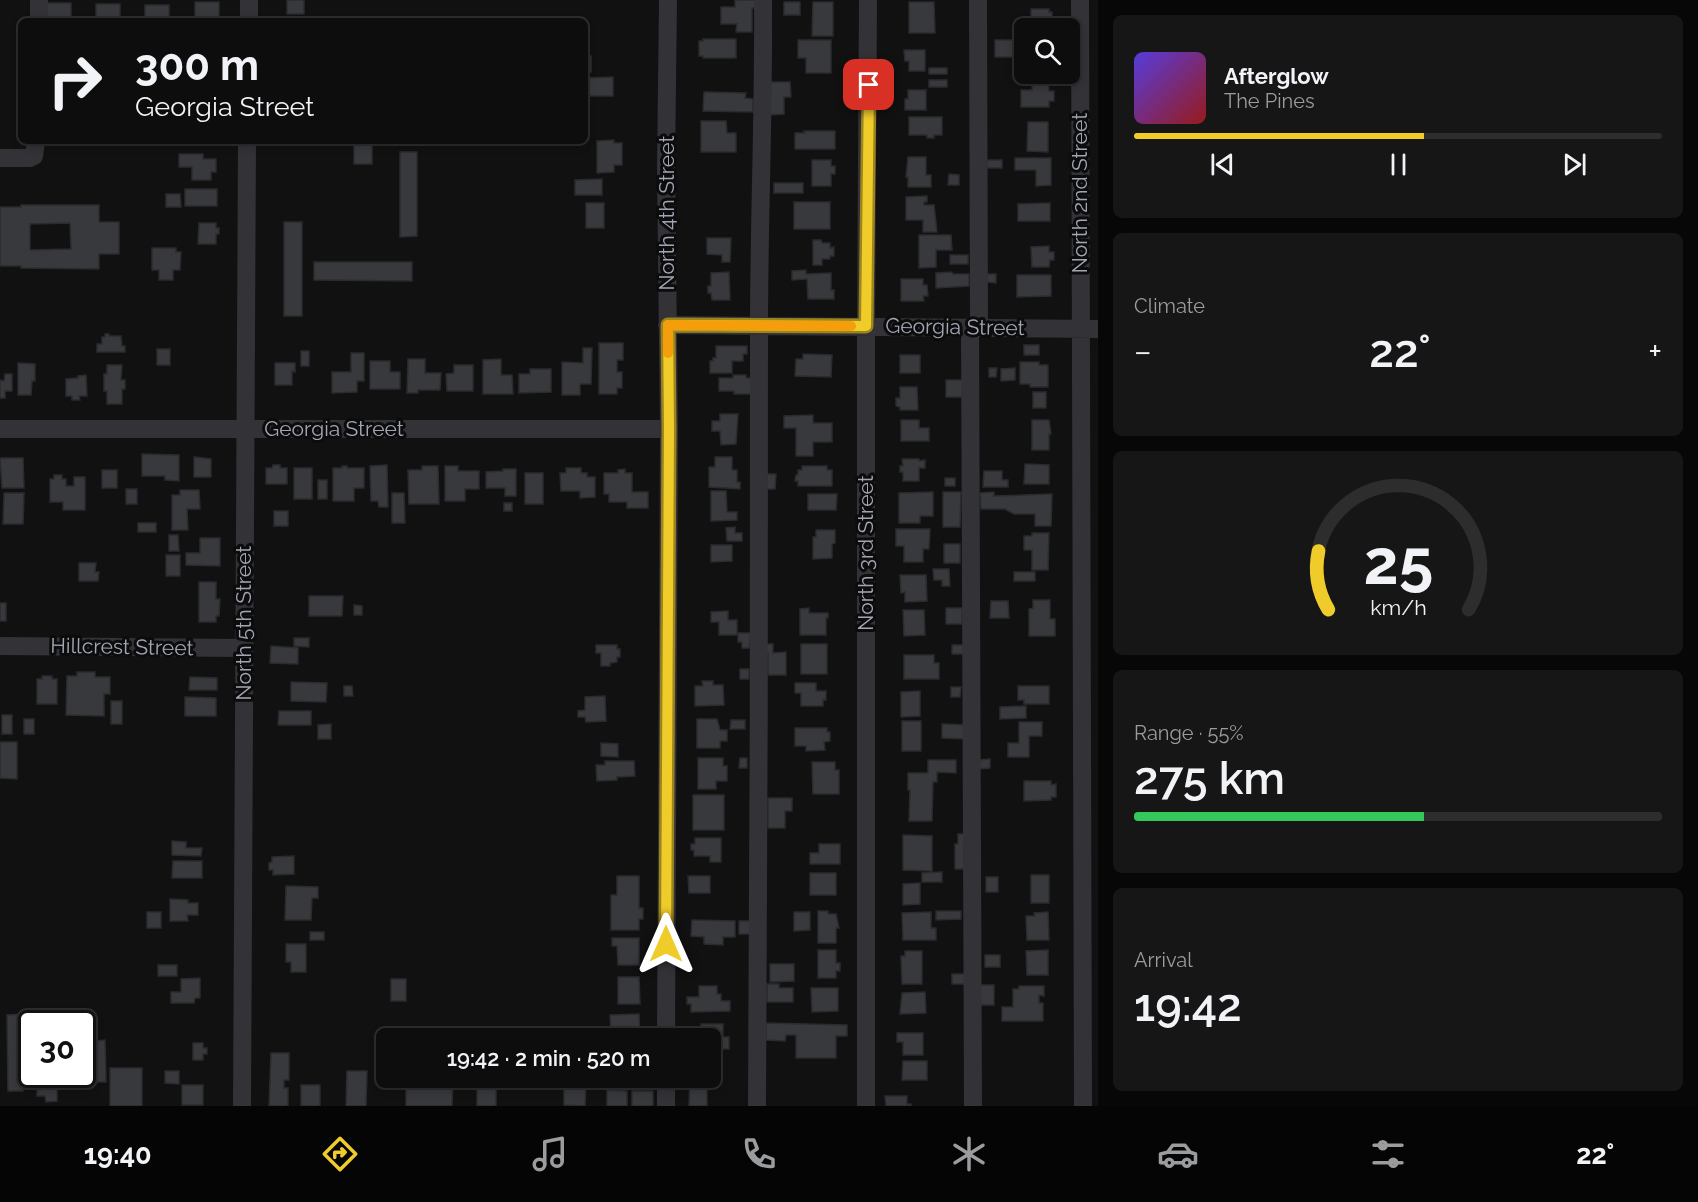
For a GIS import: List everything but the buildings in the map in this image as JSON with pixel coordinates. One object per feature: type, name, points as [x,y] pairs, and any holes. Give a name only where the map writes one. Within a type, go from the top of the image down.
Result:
[{"type":"street","points":[[39,0],[39,18]]},
{"type":"street","points":[[249,0],[249,18]]},
{"type":"street","name":"North 4th Street","points":[[666,1028],[669,429],[668,0]]},
{"type":"street","points":[[757,1106],[760,682],[759,325],[764,84],[763,0]]},
{"type":"street","name":"North 3rd Street","points":[[866,1106],[868,0]]},
{"type":"street","points":[[973,1106],[978,0]]},
{"type":"street","name":"North 2nd Street","points":[[1080,0],[1089,329],[1083,1106]]},
{"type":"street","points":[[0,158],[30,158],[34,156],[36,144]]},
{"type":"street","name":"North 5th Street","points":[[242,1106],[247,144]]},
{"type":"street","name":"Georgia Street","points":[[668,325],[1089,329]]},
{"type":"street","name":"Georgia Street","points":[[0,429],[669,429]]},
{"type":"street","name":"Hillcrest Street","points":[[0,646],[244,648]]},
{"type":"street","points":[[666,1088],[666,1106]]},
{"type":"slow traffic","points":[[668,353],[668,325],[851,326]]},
{"type":"route","points":[[666,944],[668,325],[866,326],[869,85]]}]
